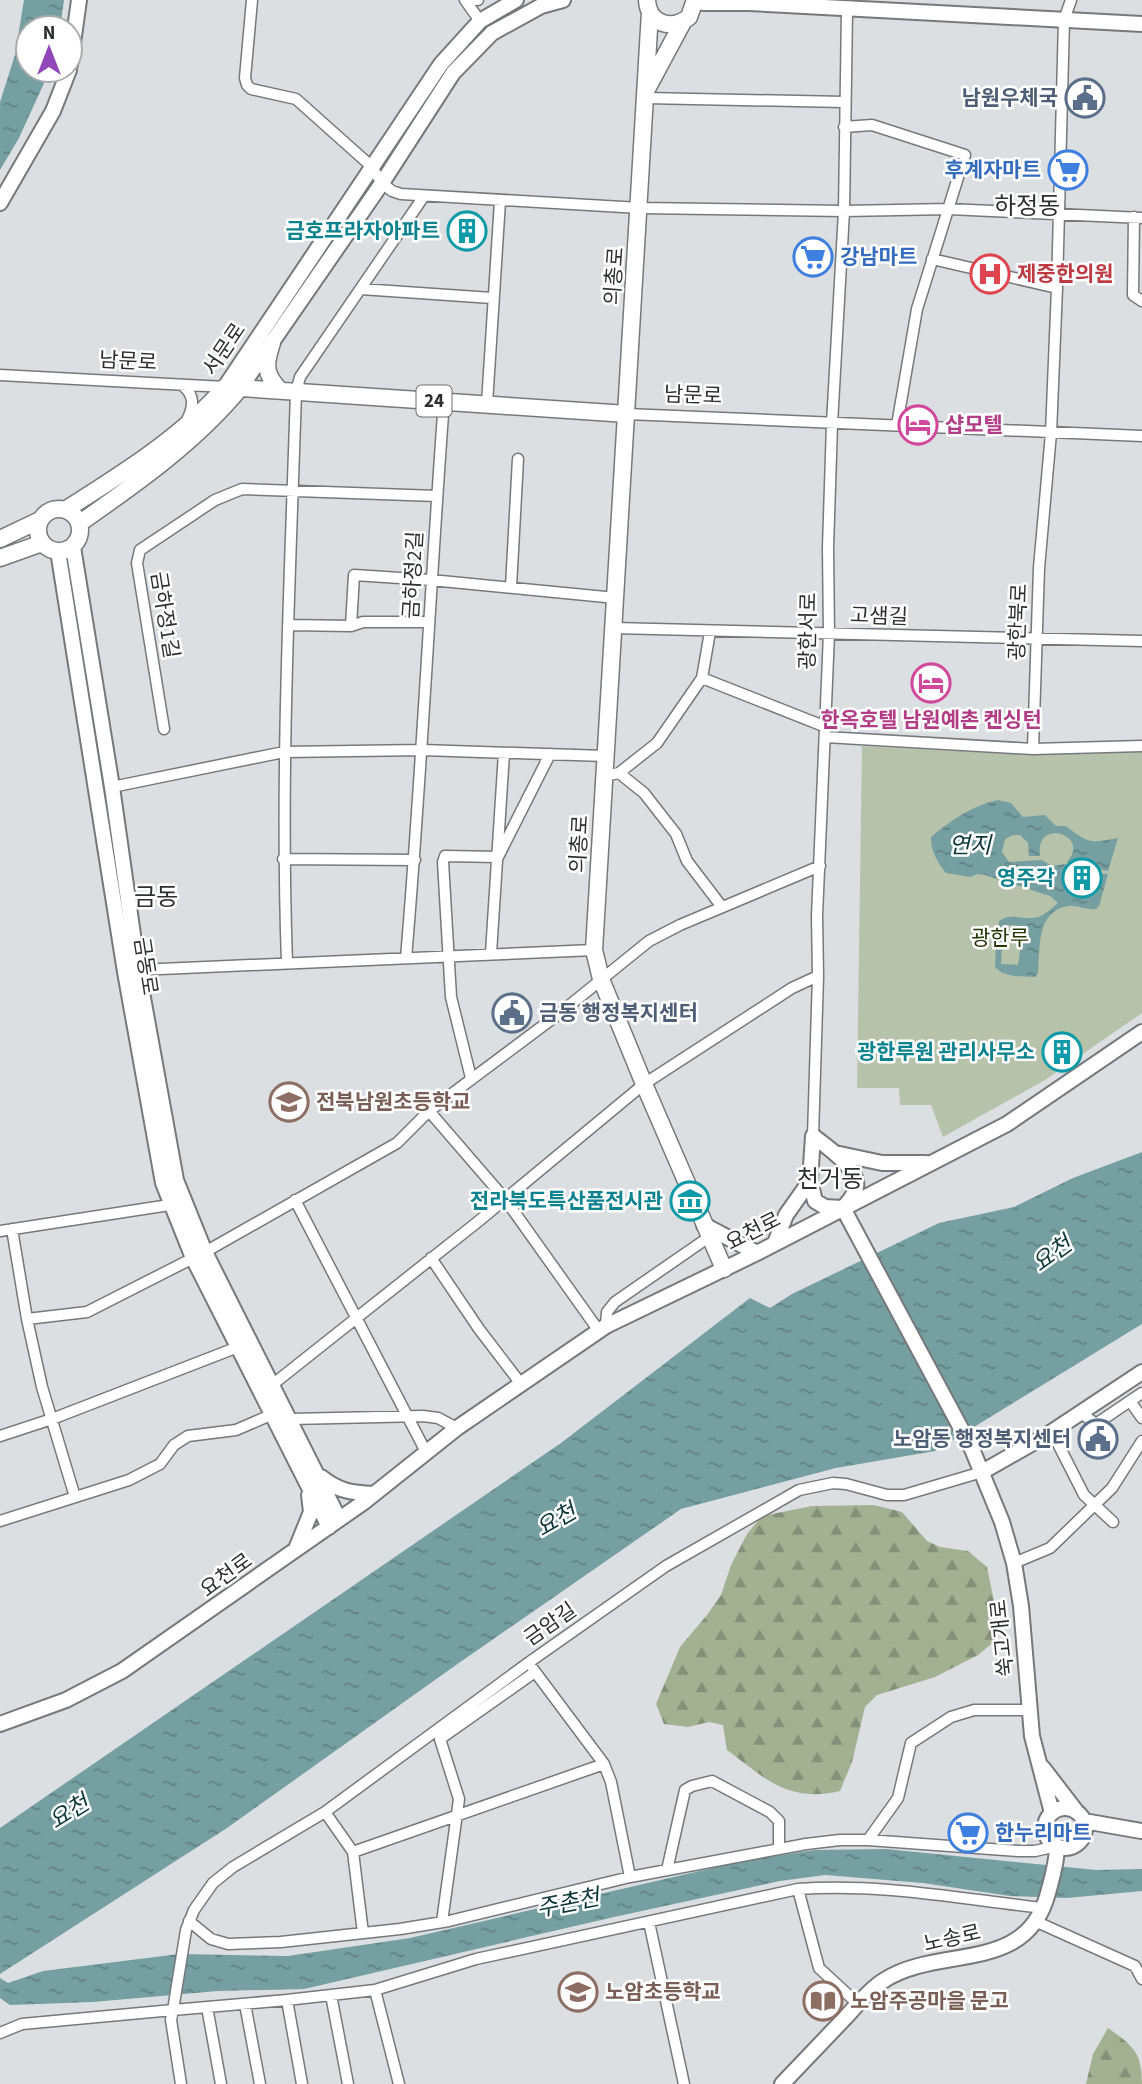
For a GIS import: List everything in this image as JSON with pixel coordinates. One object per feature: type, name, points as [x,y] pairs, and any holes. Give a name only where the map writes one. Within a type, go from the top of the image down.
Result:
[{"type":"main road","points":[[645,4],[661,23],[676,25],[697,7]]},
{"type":"main road","name":"의총로","points":[[645,4],[646,95],[640,208],[605,755],[612,775],[594,950],[601,979],[724,1269]]},
{"type":"main road","points":[[646,95],[697,7]]},
{"type":"main road","points":[[272,343],[266,359],[270,381],[288,391]]},
{"type":"main road","name":"남문로","points":[[233,387],[627,414]]},
{"type":"main road","name":"서문로","points":[[65,510],[120,475],[233,387]]},
{"type":"main road","name":"서문로","points":[[80,523],[128,490],[207,425],[233,387]]},
{"type":"main road","points":[[0,539],[40,520],[51,511],[71,512],[80,523]]},
{"type":"main road","points":[[40,520],[38,534],[42,543],[51,550],[65,549]]},
{"type":"main road","name":"금동로","points":[[65,549],[80,537],[80,523]]},
{"type":"main road","points":[[0,558],[42,543]]},
{"type":"street","points":[[252,0],[245,78],[247,85],[251,89],[296,99],[371,166],[382,183],[392,191],[424,196],[640,208],[844,211],[948,209],[1138,218],[1133,295],[1142,301]]},
{"type":"street","points":[[465,0],[480,22]]},
{"type":"street","name":"서문로","points":[[233,387],[371,166],[440,64],[480,22],[516,0]]},
{"type":"street","name":"서문로","points":[[233,387],[272,343],[382,183],[453,73],[492,33],[541,6],[563,0]]},
{"type":"street","name":"광한북로","points":[[1033,749],[1039,568],[1051,433],[1064,20],[1071,0]]},
{"type":"street","points":[[697,7],[744,1],[847,10],[930,7],[1064,20],[1142,24]]},
{"type":"street","name":"광한서로","points":[[813,1136],[817,916],[829,634],[828,548],[832,424],[844,211],[847,10]]},
{"type":"street","points":[[0,204],[53,111],[64,84]]},
{"type":"street","points":[[646,95],[844,102]]},
{"type":"street","points":[[844,127],[872,125],[965,155],[917,309],[897,425]]},
{"type":"street","points":[[287,962],[283,859],[284,752],[293,489],[288,391],[424,196]]},
{"type":"street","points":[[487,404],[500,201]]},
{"type":"street","points":[[932,259],[1057,288]]},
{"type":"street","points":[[361,289],[492,298]]},
{"type":"street","name":"남문로","points":[[0,375],[233,387]]},
{"type":"street","points":[[181,384],[191,394],[192,402],[186,423]]},
{"type":"street","name":"금하정2길","points":[[407,958],[444,401]]},
{"type":"street","name":"남문로","points":[[627,414],[1142,436]]},
{"type":"street","points":[[511,587],[518,459]]},
{"type":"street","name":"금하정1길","points":[[164,729],[137,563],[141,550],[215,500],[242,489],[437,496]]},
{"type":"street","name":"금동로","points":[[65,549],[112,787],[138,970],[177,1203]]},
{"type":"street","name":"금동로","points":[[65,549],[150,1115],[163,1183],[177,1203],[238,1347],[273,1414],[312,1477]]},
{"type":"street","points":[[351,626],[354,575],[431,579],[616,598]]},
{"type":"street","points":[[289,625],[351,626],[363,622],[429,622]]},
{"type":"street","name":"고샘길","points":[[614,628],[1142,641]]},
{"type":"street","points":[[710,632],[702,678],[657,743],[612,775],[644,793],[676,834],[687,861],[722,907]]},
{"type":"street","points":[[702,678],[825,732],[1033,749],[1142,746]]},
{"type":"street","points":[[112,787],[284,752],[422,750],[605,755]]},
{"type":"street","points":[[491,953],[504,753]]},
{"type":"street","points":[[498,857],[550,754]]},
{"type":"street","points":[[471,1078],[451,997],[443,862],[445,856],[498,857]]},
{"type":"street","points":[[283,859],[415,860]]},
{"type":"street","points":[[27,1319],[87,1312],[199,1255],[397,1143],[429,1111],[560,1013],[649,941],[820,866]]},
{"type":"street","points":[[138,970],[594,950]]},
{"type":"street","points":[[272,1385],[644,1084],[792,988],[818,975]]},
{"type":"street","name":"요천로","points":[[0,1724],[66,1700],[122,1671],[374,1494],[457,1428],[602,1329],[775,1244],[1007,1124],[1142,1032]]},
{"type":"street","points":[[429,1111],[505,1199],[602,1329]]},
{"type":"street","points":[[813,1136],[835,1153],[853,1173],[857,1182],[853,1195],[843,1208],[819,1205],[814,1201],[810,1181],[813,1136]]},
{"type":"street","points":[[835,1153],[882,1163],[931,1163]]},
{"type":"street","points":[[775,1244],[786,1214],[810,1181]]},
{"type":"street","points":[[295,1200],[426,1452]]},
{"type":"street","points":[[0,1231],[177,1203]]},
{"type":"street","name":"쑥고개로","points":[[843,1208],[972,1449],[1002,1522],[1014,1563],[1026,1656],[1031,1736],[1052,1813]]},
{"type":"street","points":[[12,1229],[27,1319],[43,1387],[75,1497]]},
{"type":"street","points":[[602,1329],[607,1312],[615,1302],[706,1231],[757,1253]]},
{"type":"street","name":"금동로","points":[[199,1255],[291,1419],[312,1477],[334,1523]]},
{"type":"street","points":[[431,1258],[479,1329],[522,1384]]},
{"type":"street","points":[[0,1436],[52,1419],[238,1347]]},
{"type":"street","points":[[982,1472],[1052,1432],[1142,1372]]},
{"type":"street","points":[[1081,1413],[1096,1424],[1142,1393]]},
{"type":"street","points":[[1130,1401],[1142,1418]]},
{"type":"street","points":[[0,1521],[129,1480],[160,1464],[174,1445],[188,1436],[236,1430],[273,1414]]},
{"type":"street","points":[[291,1419],[408,1416],[438,1418],[457,1428]]},
{"type":"street","points":[[1052,1432],[1084,1495],[1113,1522]]},
{"type":"street","points":[[1014,1563],[1050,1548],[1112,1488],[1142,1441]]},
{"type":"street","name":"금암길","points":[[181,2084],[172,2015],[187,1925],[200,1900],[213,1883],[233,1867],[325,1812],[666,1566],[799,1490],[833,1483],[887,1495],[904,1495],[982,1472]]},
{"type":"street","points":[[296,1550],[311,1512],[312,1477],[349,1493],[374,1494]]},
{"type":"street","points":[[528,1663],[604,1764],[611,1782],[630,1877]]},
{"type":"street","points":[[442,1922],[459,1799],[440,1739],[535,1672]]},
{"type":"street","points":[[868,1840],[898,1797],[911,1743],[951,1717],[974,1710],[1029,1710]]},
{"type":"street","points":[[1038,1762],[1082,1821]]},
{"type":"street","points":[[354,1852],[604,1764]]},
{"type":"street","points":[[667,1870],[685,1790],[705,1782],[712,1781],[770,1812],[779,1821],[779,1848]]},
{"type":"street","points":[[1057,1853],[1045,1830],[1052,1813],[1064,1808],[1082,1821],[1141,1831]]},
{"type":"street","points":[[325,1812],[354,1852],[363,1933]]},
{"type":"street","points":[[187,1925],[211,1939],[228,1944],[281,1942],[363,1933],[442,1922],[630,1877],[779,1848],[840,1840],[1057,1853],[1063,1848],[1076,1845],[1082,1821]]},
{"type":"street","name":"노송로","points":[[782,2084],[858,2004],[895,1974],[989,1952],[1015,1942],[1037,1922],[1044,1906],[1057,1853]]},
{"type":"street","points":[[0,2033],[22,2024],[172,2015],[208,2007],[375,1990],[476,1959],[799,1889],[831,1886],[875,1888],[1044,1906]]},
{"type":"street","points":[[799,1889],[819,1968],[858,2004]]},
{"type":"street","points":[[649,1922],[684,2084]]},
{"type":"street","points":[[1037,1922],[1135,1966],[1142,1979]]},
{"type":"street","points":[[375,1990],[399,2084]]},
{"type":"street","points":[[331,1995],[348,2084]]},
{"type":"street","points":[[287,2000],[302,2084]]},
{"type":"street","points":[[245,2004],[260,2084]]},
{"type":"street","points":[[208,2007],[221,2084]]},
{"type":"green space","name":"광한루","points":[[862,746],[1033,755],[1142,752],[1142,1013],[1045,1080],[943,1137],[931,1105],[900,1105],[899,1088],[857,1088]]},
{"type":"green space","points":[[874,1505],[902,1512],[927,1541],[940,1547],[968,1551],[987,1567],[998,1621],[996,1640],[978,1655],[935,1677],[877,1695],[865,1707],[852,1762],[840,1791],[806,1794],[792,1791],[766,1779],[727,1750],[723,1725],[709,1722],[688,1727],[664,1724],[656,1704],[680,1647],[721,1595],[731,1565],[747,1534],[762,1516],[812,1506]]},
{"type":"green space","points":[[1108,2028],[1124,2040],[1138,2057],[1142,2084],[1086,2084],[1093,2054]]},
{"type":"water","points":[[24,0],[64,0],[62,14],[22,14]]},
{"type":"water","points":[[14,58],[14,84],[44,84],[19,138],[0,170],[0,102]]},
{"type":"water","name":"연지","points":[[998,800],[1011,803],[1023,817],[1045,815],[1056,826],[1066,826],[1090,841],[1118,838],[1108,871],[1084,864],[1070,865],[1067,862],[1073,852],[1072,844],[1061,834],[1052,833],[1045,837],[1040,844],[1040,856],[1029,856],[1028,843],[1020,835],[1005,839],[1002,852],[1009,862],[1042,860],[1052,866],[1065,864],[1068,867],[1062,876],[1066,883],[1075,889],[1086,891],[1094,873],[1108,874],[1096,909],[1068,906],[1050,915],[1042,932],[1038,973],[1035,977],[1008,975],[995,967],[996,947],[1002,948],[1001,964],[1018,965],[1022,950],[1021,926],[1004,925],[1002,942],[996,941],[999,921],[1008,917],[1039,917],[1058,903],[1050,896],[985,875],[977,874],[971,877],[946,873],[937,861],[932,846],[931,837],[946,825],[962,814]]},
{"type":"water","name":"요천","points":[[1142,1152],[1142,1324],[935,1451],[836,1468],[681,1509],[227,1828],[0,1974],[0,1828],[561,1443],[750,1298],[770,1308],[792,1294],[939,1223],[1014,1207],[1073,1178]]},
{"type":"water","name":"주촌천","points":[[886,1849],[1096,1870],[1142,1869],[1142,1891],[1067,1898],[1010,1896],[923,1883],[825,1875],[780,1881],[614,1917],[304,1989],[218,1991],[93,2002],[10,2005],[0,1998],[0,1978],[8,1983],[43,1971],[179,1954],[288,1956],[410,1938],[743,1861],[814,1850]]},
{"type":"place","name":"남원우체국","points":[[1085,98]]},
{"type":"place","name":"후계자마트","points":[[1068,170]]},
{"type":"place","name":"금호프라자아파트","points":[[467,231]]},
{"type":"place","name":"강남마트","points":[[813,257]]},
{"type":"place","name":"제중한의원","points":[[990,274]]},
{"type":"place","name":"샵모텔","points":[[918,425]]},
{"type":"place","name":"한옥호텔 남원예촌 켄싱턴","points":[[931,683]]},
{"type":"place","name":"영주각","points":[[1082,878]]},
{"type":"place","name":"금동 행정복지센터","points":[[512,1013]]},
{"type":"place","name":"광한루원 관리사무소","points":[[1062,1052]]},
{"type":"place","name":"전북남원초등학교","points":[[289,1102]]},
{"type":"place","name":"전라북도특산품전시관","points":[[690,1201]]},
{"type":"place","name":"노암동 행정복지센터","points":[[1098,1439]]},
{"type":"place","name":"한누리마트","points":[[968,1833]]},
{"type":"place","name":"노암초등학교","points":[[578,1992]]},
{"type":"place","name":"노암주공마을 문고","points":[[823,2001]]},
{"type":"district","name":"하정동","points":[[1027,206]]},
{"type":"district","name":"금동","points":[[156,897]]},
{"type":"district","name":"천거동","points":[[830,1179]]}]
